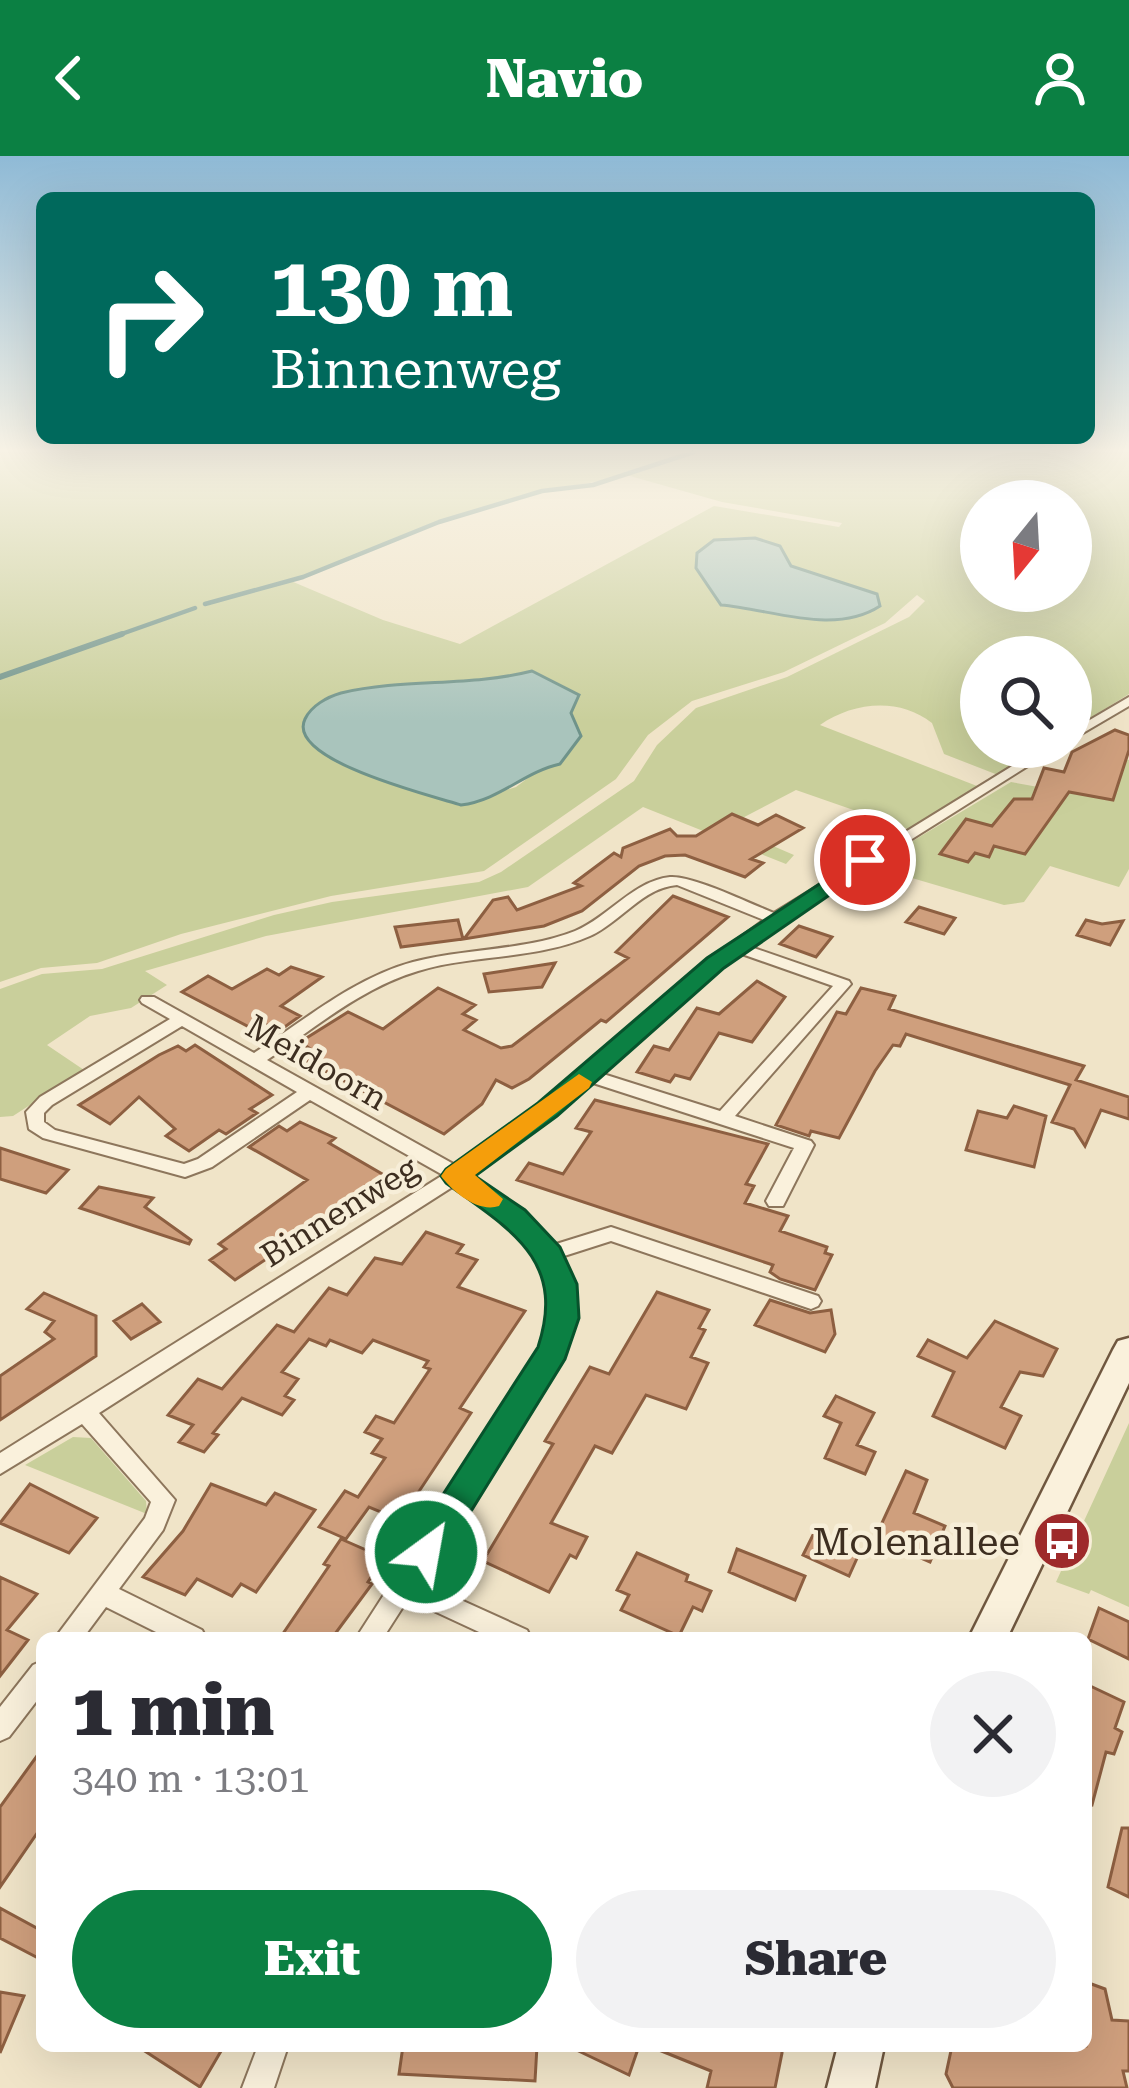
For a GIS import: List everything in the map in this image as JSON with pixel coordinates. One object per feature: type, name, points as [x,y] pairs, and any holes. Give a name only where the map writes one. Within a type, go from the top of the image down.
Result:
[{"type":"main road","points":[[991,1632],[1129,1350]]},
{"type":"main road","points":[[851,2088],[860,2052]]},
{"type":"street","points":[[1092,723],[1129,701]]},
{"type":"street","name":"Binnenweg","points":[[0,1465],[456,1176],[588,1075],[775,919],[1018,768]]},
{"type":"street","points":[[255,1060],[392,975],[423,964],[566,940],[617,915],[664,881],[679,881],[775,919]]},
{"type":"street","points":[[723,1119],[843,984],[737,947]]},
{"type":"street","name":"Meidoorn","points":[[148,1000],[456,1176],[514,1218],[549,1255]]},
{"type":"street","points":[[182,1019],[46,1101],[35,1112],[35,1125],[49,1134],[185,1171],[205,1163],[310,1092]]},
{"type":"street","points":[[588,1075],[805,1145],[776,1202]]},
{"type":"street","points":[[373,1632],[553,1350],[564,1304],[562,1284],[549,1255],[611,1234],[811,1301]]},
{"type":"street","points":[[73,1632],[154,1523],[163,1500],[83,1411]]},
{"type":"street","points":[[405,1586],[505,1632]]},
{"type":"street","points":[[102,1593],[181,1632]]},
{"type":"street","points":[[0,1728],[36,1680]]},
{"type":"street","points":[[258,2088],[271,2052]]},
{"type":"green space","points":[[0,542],[390,542],[291,581],[383,620],[460,644],[647,542],[724,542],[721,605],[828,619],[877,594],[791,566],[768,542],[960,542],[960,612],[1092,612],[1092,542],[1129,542],[1129,694],[1092,717],[1092,636],[960,636],[960,760],[944,754],[932,723],[905,709],[861,707],[820,725],[977,786],[908,829],[796,790],[727,826],[794,855],[786,864],[643,807],[528,887],[266,936],[145,971],[167,985],[131,1008],[90,1016],[47,1045],[84,1070],[13,1116],[0,1117],[0,989],[42,974],[102,969],[274,915],[332,902],[479,882],[501,872],[634,781],[657,745],[696,708],[787,677],[909,617],[925,601],[917,595],[885,623],[784,672],[692,701],[648,735],[616,779],[484,871],[331,896],[181,934],[97,963],[41,968],[0,982]],"holes":[[[532,671],[579,695],[571,713],[575,746],[560,764],[540,769],[516,787],[461,804],[351,769],[341,760],[355,691],[406,683],[483,683]]]},
{"type":"green space","points":[[1118,758],[1129,760],[1129,869],[1119,887],[1050,866],[1024,902],[1004,905],[871,866],[1011,782],[1099,798],[1112,787]]},
{"type":"green space","points":[[980,768],[1009,768],[998,775]]},
{"type":"green space","points":[[1129,1423],[1129,1607],[1091,1590],[1089,1594],[1056,1582]]},
{"type":"green space","points":[[73,1437],[91,1438],[146,1501],[147,1514],[25,1465]]},
{"type":"water","points":[[711,542],[768,542],[780,546],[791,566],[877,594],[880,606],[862,615],[823,620],[721,605],[696,568],[697,553]]},
{"type":"water","points":[[532,671],[579,695],[571,713],[581,736],[560,764],[475,802],[461,805],[365,774],[317,748],[305,734],[305,719],[311,710],[341,693]]},
{"type":"building","points":[[1115,730],[1129,735],[1113,800],[1069,792],[1025,854],[994,846],[989,857],[975,853],[968,862],[940,854],[966,819],[992,826],[1014,799],[1032,799],[1044,768],[1064,772],[1066,768],[1092,768],[1092,742]]},
{"type":"building","points":[[732,814],[758,825],[776,815],[803,828],[751,859],[763,863],[745,877],[685,855],[665,856],[639,866],[582,911],[544,926],[464,939],[493,900],[508,897],[517,910],[581,886],[574,883],[614,853],[621,857],[623,848],[670,829],[677,836],[696,836]]},
{"type":"building","points":[[673,896],[728,917],[606,1022],[601,1020],[529,1079],[512,1088],[496,1080],[482,1104],[444,1134],[297,1056],[309,1048],[300,1042],[348,1012],[383,1029],[438,988],[475,1005],[463,1014],[476,1020],[464,1030],[501,1048],[512,1046],[628,958],[616,952]]},
{"type":"building","points":[[919,907],[955,918],[944,934],[906,922]]},
{"type":"building","points":[[458,920],[463,939],[401,947],[395,927]]},
{"type":"building","points":[[1086,920],[1123,921],[1110,945],[1077,935]]},
{"type":"building","points":[[799,926],[832,937],[816,957],[780,944]]},
{"type":"building","points":[[555,963],[542,987],[489,992],[484,974]]},
{"type":"building","points":[[291,967],[322,977],[281,1006],[300,1016],[279,1031],[263,1023],[253,1029],[182,992],[208,976],[232,989],[267,969],[279,975]]},
{"type":"building","points":[[757,981],[785,997],[752,1042],[719,1033],[690,1079],[675,1075],[670,1082],[637,1072],[654,1046],[669,1050],[697,1008],[719,1014]]},
{"type":"building","points":[[861,988],[895,996],[889,1009],[1084,1066],[1076,1080],[1129,1097],[1129,1119],[1101,1110],[1085,1146],[1074,1129],[1052,1122],[1070,1085],[906,1034],[875,1071],[839,1138],[811,1131],[809,1136],[776,1125],[837,1012],[846,1014]]},
{"type":"building","points":[[195,1045],[272,1095],[250,1109],[257,1113],[226,1134],[219,1130],[189,1151],[166,1136],[175,1129],[139,1097],[110,1124],[79,1105],[159,1055]]},
{"type":"building","points":[[595,1100],[768,1144],[746,1184],[754,1186],[745,1203],[788,1216],[780,1231],[827,1247],[825,1253],[832,1255],[815,1290],[780,1279],[770,1272],[773,1265],[517,1180],[529,1163],[563,1174],[591,1132],[576,1128]]},
{"type":"building","points":[[1014,1106],[1046,1116],[1034,1167],[966,1150],[978,1111],[1007,1118]]},
{"type":"building","points":[[300,1122],[335,1138],[329,1143],[389,1178],[322,1229],[317,1225],[235,1280],[210,1260],[226,1249],[219,1244],[307,1180],[249,1147],[279,1126],[287,1131]]},
{"type":"building","points":[[0,1148],[68,1170],[46,1193],[0,1179]]},
{"type":"building","points":[[99,1187],[153,1198],[145,1207],[191,1240],[189,1244],[80,1208]]},
{"type":"building","points":[[426,1232],[463,1245],[457,1253],[477,1260],[458,1287],[525,1311],[460,1408],[471,1413],[400,1520],[369,1507],[346,1539],[319,1527],[345,1491],[358,1497],[385,1458],[372,1453],[382,1439],[365,1432],[376,1416],[394,1423],[430,1369],[424,1367],[428,1361],[373,1340],[362,1353],[330,1340],[326,1346],[309,1339],[282,1372],[298,1379],[285,1396],[294,1400],[282,1415],[242,1398],[204,1452],[179,1442],[193,1425],[168,1415],[198,1379],[222,1389],[277,1325],[294,1332],[329,1288],[347,1295],[375,1258],[402,1264]]},
{"type":"building","points":[[657,1292],[709,1310],[691,1357],[708,1363],[686,1409],[646,1395],[612,1453],[595,1446],[551,1523],[587,1537],[576,1558],[570,1555],[549,1592],[483,1561],[553,1444],[545,1441],[590,1367],[609,1374]]},
{"type":"building","points":[[44,1293],[96,1316],[96,1356],[0,1420],[0,1376],[54,1339],[45,1332],[54,1321],[27,1309]]},
{"type":"building","points":[[770,1300],[810,1313],[831,1310],[835,1334],[825,1352],[755,1325]]},
{"type":"building","points":[[142,1304],[160,1322],[131,1339],[114,1321]]},
{"type":"building","points":[[995,1321],[1057,1349],[1043,1376],[1020,1372],[1001,1407],[1021,1416],[1005,1448],[933,1416],[954,1372],[918,1356],[928,1340],[967,1358]]},
{"type":"building","points":[[836,1396],[874,1413],[857,1445],[875,1452],[865,1474],[825,1458],[841,1423],[824,1416]]},
{"type":"building","points":[[906,1471],[927,1480],[914,1513],[945,1526],[930,1562],[875,1538]]},
{"type":"building","points":[[30,1484],[97,1518],[69,1553],[0,1523]]},
{"type":"building","points":[[211,1484],[266,1505],[275,1493],[315,1510],[256,1592],[241,1584],[232,1596],[197,1579],[185,1595],[143,1577],[183,1531]]},
{"type":"building","points":[[813,1535],[858,1556],[849,1576],[803,1555]]},
{"type":"building","points":[[341,1539],[384,1558],[368,1582],[372,1584],[336,1632],[284,1632],[329,1566],[324,1564]]},
{"type":"building","points":[[737,1549],[805,1576],[795,1600],[729,1572]]},
{"type":"building","points":[[637,1553],[688,1575],[686,1581],[711,1591],[702,1611],[693,1607],[681,1632],[670,1632],[621,1610],[629,1595],[617,1590]]},
{"type":"building","points":[[0,1577],[37,1594],[7,1630],[28,1640],[0,1676]]},
{"type":"building","points":[[1099,1608],[1129,1622],[1129,1659],[1092,1641]]},
{"type":"building","points":[[1092,1687],[1124,1702],[1115,1728],[1122,1732],[1114,1754],[1106,1752],[1092,1805]]},
{"type":"building","points":[[36,1757],[36,1835],[0,1887],[0,1807]]},
{"type":"building","points":[[1122,1828],[1129,1828],[1129,1897],[1108,1887]]},
{"type":"building","points":[[0,1908],[36,1928],[36,1957],[0,1938]]},
{"type":"building","points":[[1092,1984],[1105,1989],[1112,2020],[1129,2021],[1129,2071],[1123,2071],[1127,2088],[953,2088],[946,2074],[951,2052],[1092,2052]]},
{"type":"building","points":[[0,1992],[24,1996],[0,2053]]},
{"type":"building","points":[[146,2052],[220,2052],[200,2087]]},
{"type":"building","points":[[402,2052],[537,2052],[535,2081],[399,2074]]},
{"type":"building","points":[[581,2052],[637,2052],[629,2075]]},
{"type":"building","points":[[664,2052],[782,2052],[775,2088],[707,2088],[711,2071]]},
{"type":"waterway","points":[[205,604],[303,577],[389,542]]},
{"type":"waterway","points":[[113,637],[195,608]]},
{"type":"waterway","points":[[0,677],[122,634]]},
{"type":"slow traffic","points":[[489,1199],[456,1176],[579,1082]]},
{"type":"place","name":"Molenallee","points":[[1062,1541]]},
{"type":"route","points":[[426,1552],[553,1350],[563,1318],[562,1284],[549,1255],[533,1234],[456,1176],[548,1110],[715,963],[865,860]]}]
